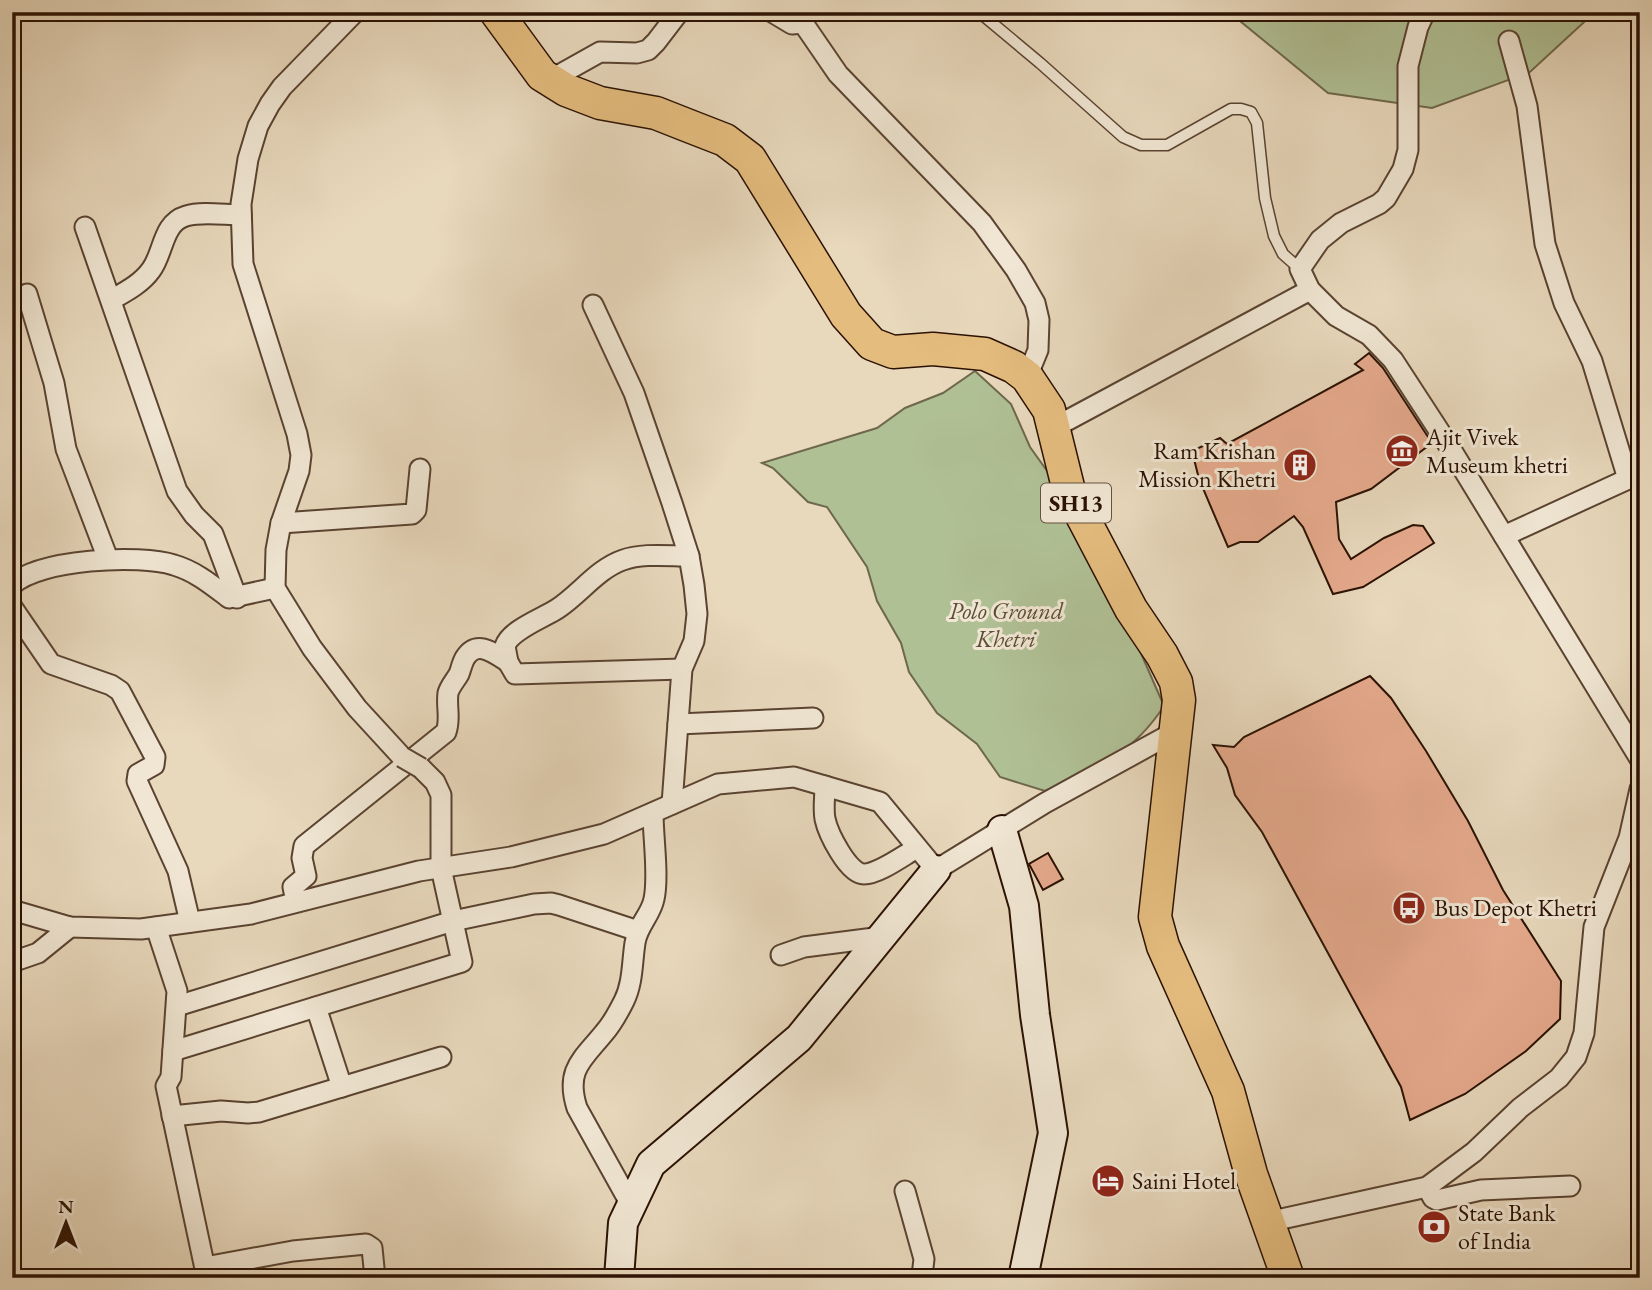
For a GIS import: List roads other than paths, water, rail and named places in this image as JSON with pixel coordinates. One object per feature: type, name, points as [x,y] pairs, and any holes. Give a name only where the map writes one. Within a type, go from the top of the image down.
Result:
[{"type":"main road","name":"SH13","points":[[496,12],[542,75],[566,90],[600,103],[656,113],[724,140],[750,159],[846,315],[872,344],[893,352],[933,349],[985,354],[1014,367],[1027,377],[1049,410],[1069,491],[1131,609],[1162,655],[1176,682],[1179,700],[1155,917],[1163,946],[1228,1091],[1251,1174],[1288,1278]]},
{"type":"street","points":[[173,1051],[461,964],[440,868],[441,794],[435,782],[421,768],[402,757],[357,708],[312,648],[275,588],[276,550],[281,523],[299,471],[301,455],[297,434],[243,264],[242,215],[248,159],[258,126],[282,87],[355,12]]},
{"type":"street","points":[[550,80],[600,52],[642,52],[656,42],[679,12]]},
{"type":"street","points":[[772,12],[792,24],[801,17],[838,74],[982,223],[1016,270],[1035,303],[1039,320],[1038,350],[1027,377]]},
{"type":"street","points":[[1425,12],[1418,27],[1408,66],[1408,150],[1403,169],[1386,198],[1341,223],[1320,240],[1300,269],[1310,289],[1336,316],[1369,335],[1393,360],[1640,759]]},
{"type":"street","points":[[1504,536],[1634,478],[1592,361],[1564,303],[1545,244],[1527,106],[1509,41]]},
{"type":"street","points":[[111,300],[138,284],[152,269],[176,220],[188,215],[242,215]]},
{"type":"street","points":[[85,227],[177,491],[194,515],[213,534],[237,598]]},
{"type":"street","points":[[1055,427],[1310,289]]},
{"type":"street","points":[[27,294],[54,383],[66,449],[108,559]]},
{"type":"street","points":[[593,305],[634,393],[689,556],[697,614],[694,641],[682,668],[672,804]]},
{"type":"street","points":[[281,523],[412,514],[416,510],[420,469]]},
{"type":"street","points":[[682,668],[519,674],[513,672],[508,662],[505,646],[511,636],[559,608],[623,559],[689,556]]},
{"type":"street","points":[[12,585],[18,579],[36,571],[108,559],[164,562],[193,572],[229,598],[275,588]]},
{"type":"street","points":[[12,607],[51,664],[111,685],[120,691],[155,757],[154,765],[138,774],[137,781],[178,871],[190,922]]},
{"type":"street","points":[[296,902],[293,887],[306,876],[302,858],[304,846],[446,732],[449,725],[447,696],[465,658],[474,649],[481,648],[508,662]]},
{"type":"street","points":[[678,724],[813,718]]},
{"type":"street","points":[[619,1278],[623,1223],[651,1164],[799,1038],[936,870],[1176,731]]},
{"type":"street","points":[[12,910],[70,927],[141,929],[251,914],[419,871],[511,858],[590,837],[718,784],[794,777],[880,802],[936,870]]},
{"type":"street","points":[[825,786],[824,810],[827,827],[844,860],[856,872],[862,875],[872,873],[918,848]]},
{"type":"street","points":[[1268,1222],[1427,1187],[1474,1152],[1520,1108],[1559,1078],[1576,1057],[1584,1033],[1594,927],[1629,838],[1640,789]]},
{"type":"street","points":[[631,1205],[577,1108],[572,1090],[574,1073],[582,1057],[606,1031],[625,999],[632,975],[638,932],[651,910],[655,895],[653,813]]},
{"type":"street","points":[[1002,830],[1024,906],[1035,1015],[1053,1133],[1023,1278]]},
{"type":"street","points":[[177,1006],[453,921],[534,904],[551,903],[638,932]]},
{"type":"street","points":[[12,962],[38,953],[70,927]]},
{"type":"street","points":[[156,927],[177,991],[172,1077],[166,1086],[206,1272],[293,1251],[366,1244],[372,1248],[375,1278]]},
{"type":"street","points":[[781,955],[804,947],[881,937]]},
{"type":"street","points":[[316,1007],[342,1087]]},
{"type":"street","points":[[172,1116],[221,1111],[259,1112],[441,1057]]},
{"type":"street","points":[[1427,1187],[1437,1200],[1481,1191],[1570,1186]]},
{"type":"street","points":[[905,1191],[924,1259],[918,1277]]},
{"type":"lane","points":[[979,12],[1123,137],[1141,145],[1167,145],[1231,109],[1241,108],[1251,112],[1257,123],[1265,198],[1274,236],[1283,254],[1300,269]]},
{"type":"place","name":"Ajit Vivek Museum khetri","points":[[1402,451]]},
{"type":"place","name":"Ram Krishan Mission Khetri","points":[[1300,465]]},
{"type":"place","name":"Bus Depot Khetri","points":[[1409,908]]},
{"type":"place","name":"Saini Hotel","points":[[1108,1181]]},
{"type":"place","name":"State Bank of India","points":[[1434,1227]]},
{"type":"park label","name":"Polo Ground Khetri","points":[[1006,625]]}]
